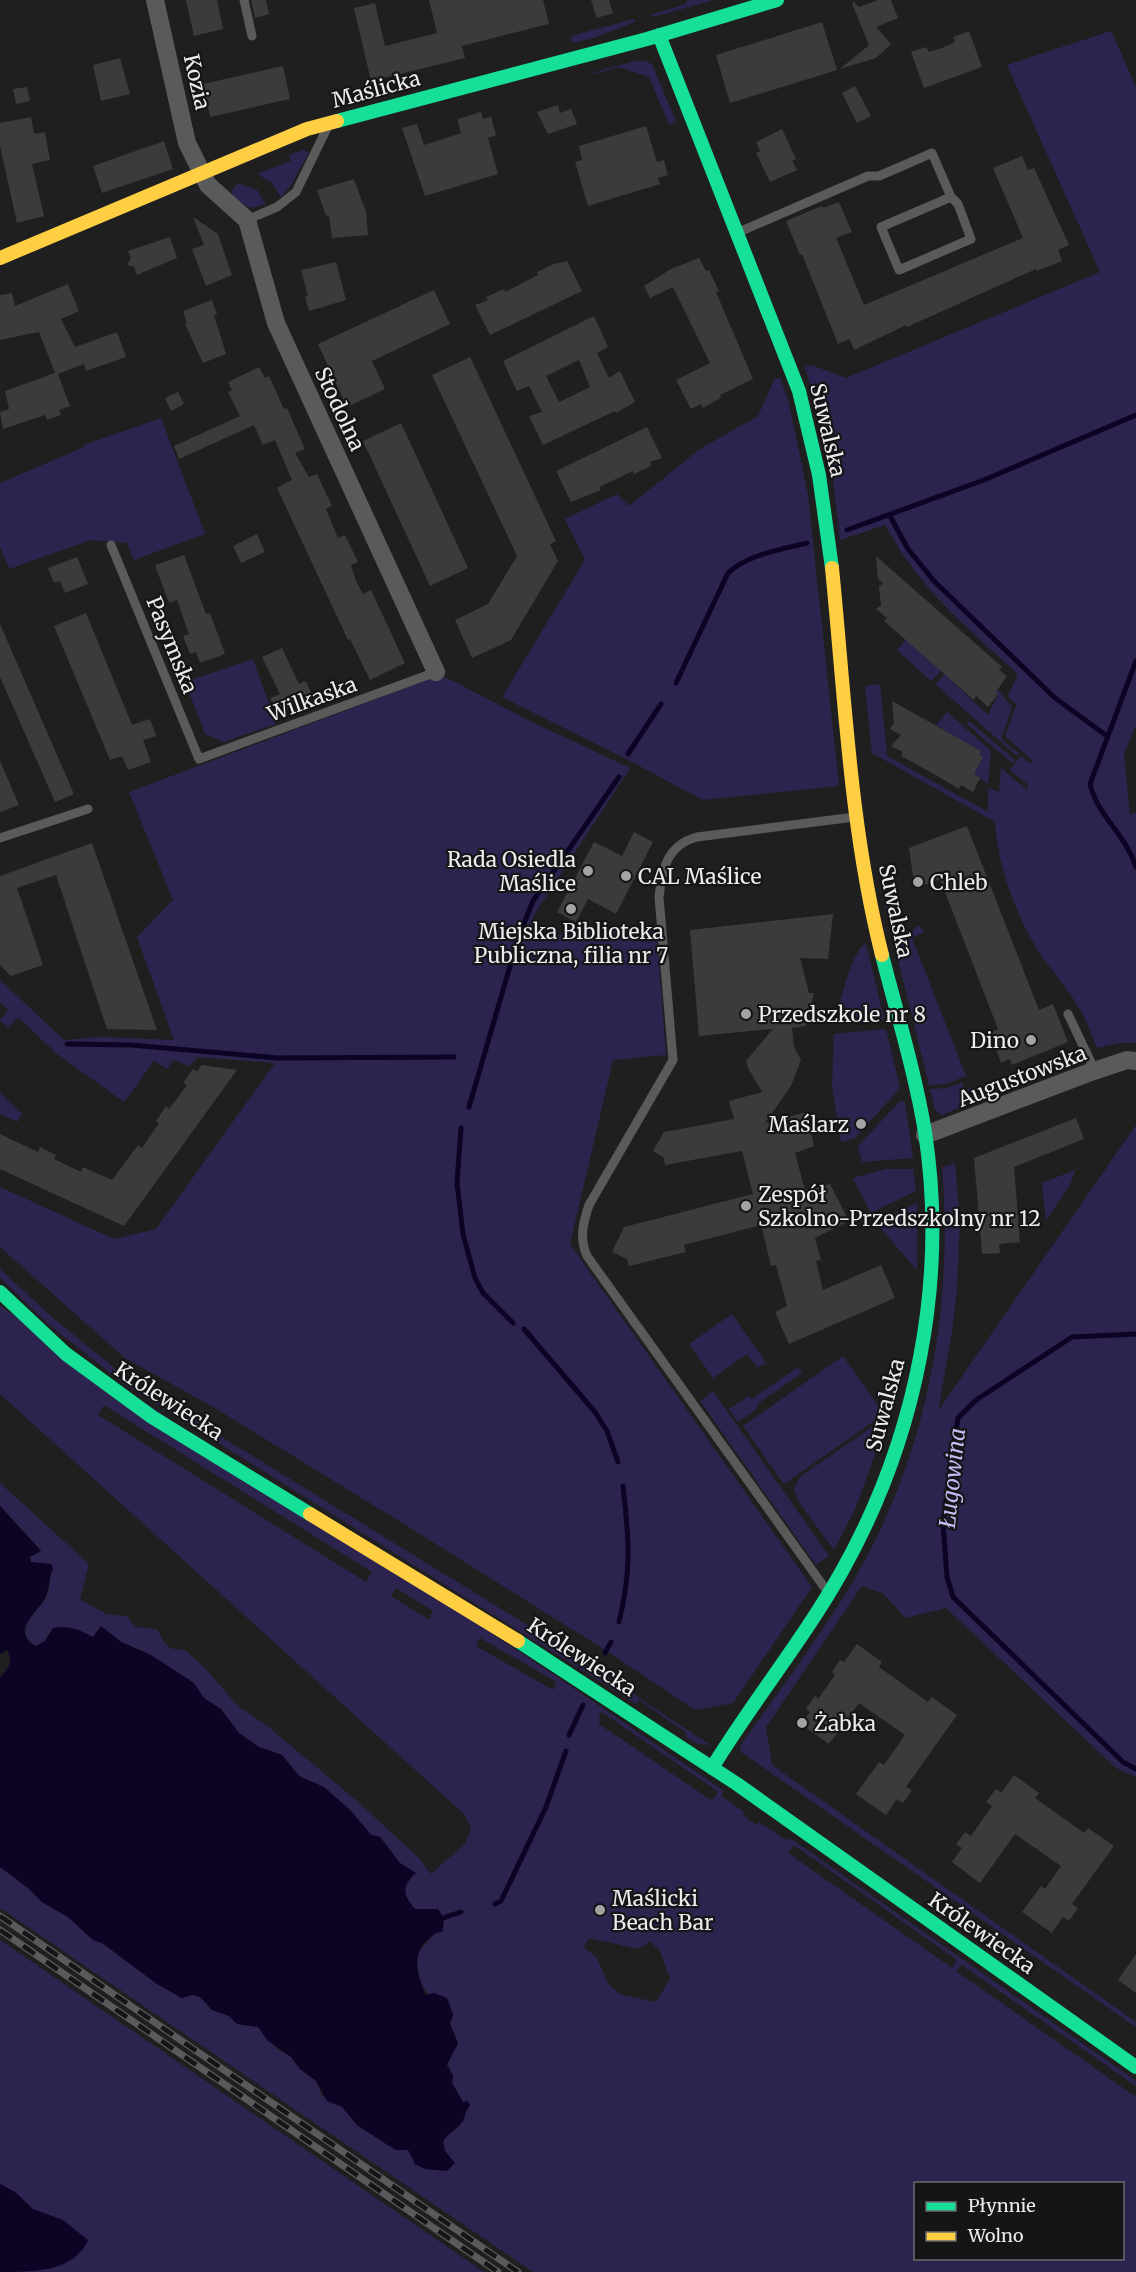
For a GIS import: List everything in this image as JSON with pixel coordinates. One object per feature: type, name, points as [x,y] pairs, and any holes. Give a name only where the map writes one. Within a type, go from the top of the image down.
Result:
[{"type":"street","name":"Kozia","points":[[155,0],[187,143],[200,172]]},
{"type":"street","name":"Maślicka","points":[[0,258],[274,141],[659,35],[777,0]]},
{"type":"street","name":"Suwalska","points":[[659,35],[799,390],[819,476],[856,817],[873,915],[916,1087],[925,1135],[932,1253],[925,1335],[912,1397],[881,1491],[857,1544],[829,1593],[712,1768]]},
{"type":"street","points":[[200,172],[223,201],[247,220]]},
{"type":"street","name":"Stodolna","points":[[247,220],[276,323],[436,672]]},
{"type":"street","name":"Augustowska","points":[[925,1135],[1095,1071],[1127,1060],[1136,1061]]},
{"type":"street","name":"Królewiecka","points":[[0,1292],[66,1354],[152,1417],[529,1647],[712,1768],[1136,2067]]},
{"type":"lane","points":[[244,0],[252,36]]},
{"type":"lane","points":[[247,220],[277,207],[296,192],[329,124]]},
{"type":"lane","points":[[736,233],[868,176],[879,176],[932,153],[951,197],[958,204],[971,239],[899,270],[881,227],[951,197]]},
{"type":"lane","name":"Pasymska","points":[[111,545],[199,759]]},
{"type":"lane","name":"Wilkaska","points":[[199,759],[436,672]]},
{"type":"lane","points":[[0,838],[88,809]]},
{"type":"lane","points":[[829,1593],[594,1266],[581,1243],[584,1221],[590,1205],[673,1060],[659,897],[662,874],[671,851],[697,837],[856,817]]},
{"type":"lane","points":[[1068,1014],[1095,1071]]},
{"type":"shaded area","points":[[687,0],[714,0],[653,17],[650,15],[686,4]]},
{"type":"shaded area","points":[[634,19],[635,22],[594,38],[572,43],[571,36]]},
{"type":"shaded area","points":[[1111,31],[1136,87],[1136,725],[1124,754],[1130,814],[1136,813],[1136,1043],[1119,1043],[1097,1048],[1081,1011],[1035,946],[1018,912],[1000,858],[995,822],[872,753],[865,686],[880,684],[887,756],[988,812],[988,788],[999,792],[1001,768],[1027,790],[1028,785],[1010,770],[1021,756],[1031,764],[1032,760],[1005,736],[1017,703],[1014,703],[1008,696],[1018,674],[962,623],[928,587],[898,548],[885,525],[840,540],[831,462],[805,367],[812,365],[846,378],[1100,272],[1007,65]]},
{"type":"shaded area","points":[[635,61],[652,64],[676,122],[669,125],[649,77],[619,67],[595,74],[595,72]]},
{"type":"shaded area","points":[[304,150],[309,153],[291,185],[281,197],[271,182],[257,174],[291,161],[289,155]]},
{"type":"shaded area","points":[[238,183],[257,190],[266,204],[250,208],[233,199],[232,190]]},
{"type":"shaded area","points":[[780,377],[789,403],[808,495],[839,786],[703,800],[502,697],[585,560],[565,519],[617,494],[629,506],[700,449],[758,416],[774,380]]},
{"type":"shaded area","points":[[161,418],[205,534],[134,560],[127,543],[91,540],[9,569],[0,547],[0,483],[84,447],[84,445]]},
{"type":"shaded area","points":[[908,637],[918,651],[941,671],[931,681],[897,650]]},
{"type":"shaded area","points":[[253,659],[276,724],[223,742],[205,734],[185,682]]},
{"type":"shaded area","points":[[948,671],[951,680],[988,715],[998,695],[995,692],[998,690],[1012,707],[1001,739],[1019,754],[1017,756],[935,684]]},
{"type":"shaded area","points":[[438,676],[447,678],[532,722],[630,768],[534,915],[528,938],[656,925],[666,1055],[613,1060],[570,1244],[812,1587],[733,1703],[695,1710],[602,1648],[404,1524],[215,1408],[125,1358],[0,1247],[0,1187],[114,1239],[156,1229],[275,1063],[198,1057],[189,1066],[173,1060],[167,1069],[154,1061],[124,1102],[57,1054],[18,1017],[8,1028],[0,1020],[8,1010],[0,1002],[0,980],[64,1040],[99,1037],[174,1040],[137,937],[173,900],[129,792]]},
{"type":"shaded area","points":[[947,712],[991,751],[988,784],[974,774],[982,756],[947,736],[949,733],[936,725]]},
{"type":"shaded area","points":[[969,721],[1015,760],[1012,763],[967,724]]},
{"type":"shaded area","points":[[893,901],[903,912],[895,922],[910,934],[918,925],[924,932],[912,938],[966,1076],[946,1084],[929,1085],[884,903]]},
{"type":"shaded area","points":[[866,943],[884,1019],[836,1025],[850,968],[860,948]]},
{"type":"shaded area","points":[[886,1029],[900,1088],[855,1138],[841,1142],[832,1086],[834,1034]]},
{"type":"shaded area","points":[[962,1082],[965,1090],[971,1088],[974,1096],[982,1094],[980,1100],[941,1115],[935,1110],[930,1089],[947,1088]]},
{"type":"shaded area","points":[[0,1093],[22,1114],[17,1122],[0,1114]]},
{"type":"shaded area","points":[[901,1100],[905,1102],[913,1158],[862,1162],[858,1146]]},
{"type":"shaded area","points":[[1136,1125],[1136,1777],[1116,1768],[946,1608],[905,1618],[884,1594],[862,1586],[766,1727],[772,1765],[1136,2022],[1136,2027],[741,1752],[740,1746],[842,1600],[880,1531],[901,1481],[930,1379],[939,1327],[944,1274],[945,1220],[942,1167],[955,1164],[960,1219],[953,1325],[938,1411]]},
{"type":"shaded area","points":[[886,1169],[913,1169],[916,1191],[871,1213],[853,1178]]},
{"type":"shaded area","points":[[1075,1170],[1070,1185],[1046,1220],[1042,1183]]},
{"type":"shaded area","points":[[917,1203],[917,1270],[875,1222]]},
{"type":"shaded area","points":[[0,1269],[53,1318],[128,1379],[558,1644],[710,1745],[697,1744],[687,1738],[686,1732],[639,1700],[636,1704],[124,1384],[47,1323],[0,1278]]},
{"type":"shaded area","points":[[0,1306],[563,1681],[724,1791],[721,1796],[744,1812],[743,1815],[756,1825],[759,1822],[787,1841],[790,1838],[1136,2081],[1136,2086],[962,1965],[956,1971],[1136,2097],[1136,2272],[533,2272],[0,1908],[0,1867],[42,1902],[68,1917],[93,1940],[102,1943],[157,1984],[182,1998],[192,1995],[200,1997],[212,2010],[229,2016],[237,2024],[258,2027],[277,2049],[291,2057],[300,2069],[316,2081],[322,2096],[342,2107],[357,2125],[396,2150],[409,2150],[419,2164],[435,2169],[445,2151],[443,2142],[449,2132],[455,2129],[463,2102],[452,2083],[453,2075],[447,2065],[458,2043],[450,2024],[453,2014],[425,1990],[417,1965],[417,1953],[444,1924],[443,1916],[429,1910],[415,1909],[410,1903],[405,1890],[415,1873],[400,1863],[380,1837],[371,1835],[351,1811],[324,1787],[299,1776],[282,1755],[259,1747],[239,1733],[221,1709],[204,1698],[188,1679],[143,1651],[121,1642],[101,1626],[93,1637],[84,1633],[48,1634],[45,1641],[36,1646],[29,1640],[26,1628],[48,1594],[51,1564],[31,1562],[30,1557],[41,1550],[0,1506],[0,1483],[89,1564],[80,1599],[106,1614],[127,1616],[135,1627],[157,1629],[167,1645],[174,1649],[185,1650],[203,1666],[238,1706],[266,1725],[356,1800],[420,1859],[431,1874],[466,1843],[471,1828],[464,1814],[0,1394]],"holes":[[[104,1405],[372,1572],[366,1582],[98,1415]],[[396,1588],[433,1611],[429,1620],[391,1596]],[[480,1638],[557,1682],[553,1690],[476,1646]],[[600,1711],[716,1790],[717,1795],[711,1800],[599,1724]],[[794,1845],[957,1960],[952,1968],[788,1853]],[[589,1938],[639,1949],[650,1941],[660,1951],[670,1979],[656,2002],[622,1995],[609,1985],[597,1958],[584,1947]]]},
{"type":"shaded area","points":[[732,1314],[766,1363],[758,1368],[747,1354],[713,1378],[689,1344]]},
{"type":"shaded area","points":[[843,1356],[884,1414],[784,1484],[743,1426]]},
{"type":"shaded area","points":[[798,1367],[802,1373],[756,1405],[758,1408],[738,1422],[729,1409],[749,1396],[752,1399]]},
{"type":"shaded area","points":[[713,1391],[829,1556],[816,1565],[700,1401]]},
{"type":"shaded area","points":[[889,1415],[856,1507],[834,1550],[798,1501],[794,1489],[800,1477]]},
{"type":"shaded area","points":[[0,1506],[41,1551],[30,1557],[31,1562],[51,1564],[53,1568],[46,1596],[25,1628],[28,1640],[36,1646],[45,1641],[53,1628],[59,1627],[74,1629],[93,1637],[101,1626],[121,1642],[151,1655],[194,1683],[204,1698],[221,1709],[239,1733],[259,1747],[282,1755],[299,1776],[324,1787],[351,1811],[371,1835],[380,1837],[400,1863],[416,1873],[406,1886],[408,1899],[415,1909],[438,1909],[444,1922],[442,1932],[433,1935],[420,1950],[418,1972],[426,1995],[434,1993],[447,1998],[453,2014],[450,2024],[458,2043],[447,2065],[453,2076],[452,2083],[463,2102],[468,2101],[470,2106],[462,2122],[443,2142],[445,2151],[455,2163],[447,2171],[425,2169],[415,2164],[408,2150],[396,2150],[357,2125],[342,2107],[327,2101],[316,2081],[300,2069],[291,2057],[268,2041],[258,2027],[237,2024],[229,2016],[212,2010],[200,1997],[192,1995],[182,1998],[157,1984],[102,1943],[93,1940],[68,1917],[42,1902],[0,1867],[0,1678],[8,1668],[10,1658],[7,1650],[0,1654]]},
{"type":"shaded area","points":[[0,1940],[484,2272],[0,2272]]},
{"type":"shaded area","points":[[0,2184],[15,2192],[33,2209],[63,2220],[88,2240],[82,2251],[63,2264],[51,2268],[26,2272],[0,2272]]},
{"type":"building","points":[[186,0],[217,0],[223,29],[194,36]]},
{"type":"building","points":[[251,0],[266,0],[269,14],[255,18]]},
{"type":"building","points":[[429,0],[543,0],[549,24],[462,46],[465,58],[371,81],[354,8],[375,3],[385,46],[437,33]]},
{"type":"building","points":[[591,0],[609,0],[613,13],[597,18]]},
{"type":"building","points":[[878,0],[891,0],[898,18],[876,27],[891,44],[876,58],[840,69],[869,45],[852,3],[854,2],[859,7]]},
{"type":"building","points":[[822,22],[837,70],[730,103],[716,55]]},
{"type":"building","points":[[969,31],[982,67],[924,88],[911,52],[926,47],[929,52],[942,48],[955,42],[953,37]]},
{"type":"building","points":[[120,58],[130,94],[101,101],[93,65]]},
{"type":"building","points":[[283,66],[290,99],[210,117],[203,84]]},
{"type":"building","points":[[855,86],[871,116],[857,123],[842,93]]},
{"type":"building","points":[[27,87],[30,101],[16,104],[13,89]]},
{"type":"building","points":[[558,105],[560,113],[571,109],[577,124],[548,134],[537,112]]},
{"type":"building","points":[[481,112],[483,119],[491,117],[496,135],[488,138],[498,174],[425,196],[402,128],[417,124],[424,145],[461,133],[457,119]]},
{"type":"building","points":[[31,117],[34,134],[45,132],[50,160],[32,164],[44,216],[17,223],[0,146],[0,123]]},
{"type":"building","points":[[646,126],[657,162],[664,160],[668,175],[658,178],[660,184],[588,206],[575,162],[582,160],[579,146]]},
{"type":"building","points":[[782,129],[796,159],[792,161],[797,170],[770,182],[756,153],[760,151],[756,142]]},
{"type":"building","points":[[164,141],[173,169],[102,193],[93,166]]},
{"type":"building","points":[[1022,156],[1028,170],[1034,168],[1069,245],[1058,250],[1062,261],[1037,271],[1036,269],[854,350],[850,339],[838,344],[802,254],[800,255],[786,221],[822,206],[823,208],[839,202],[852,232],[836,238],[864,305],[1023,238],[993,168]]},
{"type":"building","points":[[354,179],[366,212],[368,235],[332,238],[329,215],[326,216],[317,190]]},
{"type":"building","points":[[193,217],[218,234],[232,275],[206,286],[192,249],[204,245]]},
{"type":"building","points":[[170,237],[177,258],[137,275],[134,267],[127,265],[131,258],[128,251]]},
{"type":"building","points":[[699,258],[706,271],[709,270],[719,291],[716,292],[753,379],[720,395],[721,398],[703,408],[701,404],[691,409],[676,380],[710,363],[673,287],[650,298],[644,286],[671,269]]},
{"type":"building","points":[[567,261],[582,291],[490,335],[475,305],[488,300],[486,297],[504,289],[505,292],[538,275],[537,272]]},
{"type":"building","points":[[336,262],[346,300],[309,311],[305,297],[308,296],[301,270]]},
{"type":"building","points":[[68,284],[79,311],[61,319],[75,347],[117,332],[126,357],[86,371],[84,364],[58,374],[70,406],[59,410],[61,415],[47,420],[45,415],[3,429],[0,412],[9,409],[5,391],[55,373],[39,332],[0,340],[0,295],[12,293],[15,306]]},
{"type":"building","points":[[434,290],[450,324],[372,361],[385,389],[347,407],[318,344]]},
{"type":"building","points":[[212,300],[217,314],[214,315],[226,354],[203,363],[185,324],[187,323],[183,311]]},
{"type":"building","points":[[594,316],[608,347],[597,353],[609,378],[620,371],[635,402],[616,413],[615,411],[543,445],[529,416],[542,412],[529,386],[517,391],[503,361]],"holes":[[[579,360],[590,387],[559,402],[546,376]]]},
{"type":"building","points":[[470,357],[556,541],[550,544],[558,561],[511,640],[472,658],[455,620],[488,604],[517,556],[432,375]]},
{"type":"building","points":[[259,367],[265,378],[269,376],[284,409],[287,408],[305,449],[295,453],[309,477],[317,474],[332,506],[326,509],[338,538],[345,535],[358,562],[351,565],[356,581],[363,594],[371,590],[405,663],[370,680],[350,639],[348,640],[277,488],[292,480],[275,440],[263,445],[254,425],[179,459],[174,446],[240,416],[228,392],[232,390],[228,382]]},
{"type":"building","points":[[178,392],[184,404],[171,411],[165,398]]},
{"type":"building","points":[[401,423],[468,568],[430,586],[363,441]]},
{"type":"building","points":[[647,427],[662,458],[650,462],[651,466],[634,474],[633,471],[599,487],[601,490],[571,502],[556,471]]},
{"type":"building","points":[[257,534],[265,552],[241,563],[233,546]]},
{"type":"building","points":[[184,555],[206,614],[210,613],[225,654],[200,663],[196,652],[190,654],[183,636],[189,634],[177,600],[169,603],[155,565]]},
{"type":"building","points":[[876,556],[1002,667],[999,670],[1007,676],[988,707],[976,696],[974,700],[884,621],[887,618],[876,609],[881,605],[879,587],[883,583],[878,579]]},
{"type":"building","points":[[77,557],[88,584],[65,593],[60,581],[54,583],[48,568]]},
{"type":"building","points":[[86,613],[132,725],[150,719],[156,736],[143,740],[151,762],[128,770],[122,756],[110,760],[54,626]]},
{"type":"building","points":[[0,624],[74,794],[55,802],[0,677]]},
{"type":"building","points":[[282,648],[299,684],[306,681],[313,698],[277,714],[270,698],[280,694],[262,657]]},
{"type":"building","points":[[892,701],[981,751],[979,754],[983,757],[974,774],[980,778],[973,792],[961,785],[959,789],[901,756],[903,752],[891,746],[901,735],[890,729],[894,723]]},
{"type":"building","points":[[0,761],[19,805],[0,812]]},
{"type":"building","points":[[967,826],[1039,1010],[1053,1004],[1068,1042],[1012,1065],[1010,1059],[1001,1063],[990,1033],[998,1029],[940,879],[915,889],[909,848]]},
{"type":"building","points":[[634,832],[653,842],[616,914],[588,899],[576,922],[557,912],[594,842],[622,856]]},
{"type":"building","points":[[92,843],[157,1030],[107,1029],[56,875],[17,888],[43,965],[11,976],[0,965],[0,876]]},
{"type":"building","points":[[833,914],[828,959],[800,958],[809,993],[814,993],[806,1026],[792,1028],[794,1047],[801,1060],[791,1086],[765,1123],[807,1112],[814,1146],[795,1153],[805,1190],[830,1184],[849,1221],[815,1238],[821,1260],[816,1261],[823,1290],[881,1265],[895,1298],[789,1344],[775,1312],[787,1306],[776,1265],[771,1266],[761,1225],[684,1245],[686,1252],[629,1266],[627,1259],[612,1252],[624,1227],[753,1194],[742,1151],[665,1165],[664,1158],[653,1151],[664,1132],[734,1119],[729,1101],[762,1092],[746,1061],[773,1029],[699,1036],[690,930]]},
{"type":"building","points":[[202,1065],[237,1070],[124,1226],[0,1169],[0,1134],[38,1152],[40,1147],[56,1155],[54,1159],[81,1172],[83,1167],[112,1180],[138,1145],[142,1148],[159,1123],[156,1121],[166,1106],[169,1109],[187,1085],[183,1083],[193,1069],[197,1071]]},
{"type":"building","points":[[1076,1118],[1084,1139],[1014,1167],[1020,1242],[999,1244],[1000,1253],[982,1254],[974,1158]]},
{"type":"building","points":[[857,1644],[882,1662],[879,1667],[928,1702],[932,1697],[957,1715],[906,1787],[912,1790],[903,1803],[897,1799],[886,1815],[856,1794],[879,1762],[884,1765],[905,1735],[859,1703],[829,1744],[801,1724],[810,1712],[806,1709],[815,1696],[818,1699],[835,1675],[832,1672],[840,1660],[844,1662]]},
{"type":"building","points":[[1014,1775],[1039,1793],[1035,1798],[1084,1833],[1088,1828],[1114,1846],[1072,1904],[1078,1908],[1069,1921],[1063,1917],[1052,1933],[1022,1912],[1041,1886],[1045,1889],[1061,1866],[1015,1834],[980,1883],[952,1862],[962,1848],[956,1844],[965,1832],[971,1836],[992,1806],[986,1802],[996,1789],[1001,1793]]},
{"type":"building","points":[[1136,1954],[1136,1993],[1118,1980]]},
{"type":"waterway","points":[[847,530],[984,480],[1136,415]]},
{"type":"waterway","points":[[890,516],[908,549],[934,581],[1055,698],[1107,736]]},
{"type":"waterway","points":[[676,683],[728,573],[755,557],[807,543]]},
{"type":"waterway","name":"Ługowina","points":[[1136,661],[1090,784],[1099,806],[1125,844],[1136,867]]},
{"type":"waterway","points":[[628,754],[661,704]]},
{"type":"waterway","points":[[523,926],[533,901],[619,777]]},
{"type":"waterway","points":[[469,1107],[515,949]]},
{"type":"waterway","points":[[67,1044],[131,1045],[278,1058],[454,1057]]},
{"type":"waterway","points":[[461,1128],[457,1183],[463,1234],[475,1278],[483,1293],[513,1323]]},
{"type":"waterway","points":[[524,1329],[595,1412],[607,1431],[618,1462]]},
{"type":"waterway","name":"Ługowina","points":[[1136,1334],[1072,1337],[976,1400],[958,1418],[943,1523],[947,1577],[953,1597],[1123,1762],[1136,1769]]},
{"type":"waterway","points":[[619,1622],[628,1570],[627,1522],[623,1486]]},
{"type":"waterway","points":[[605,1653],[611,1642]]},
{"type":"waterway","points":[[569,1735],[583,1705]]},
{"type":"waterway","points":[[495,1904],[501,1901],[546,1807],[566,1751]]},
{"type":"waterway","points":[[443,1918],[461,1912]]},
{"type":"railway","points":[[0,1916],[518,2272]]},
{"type":"railway","points":[[0,1930],[498,2272]]},
{"type":"traffic: fast","points":[[337,121],[647,39],[777,0]]},
{"type":"traffic: fast","points":[[659,35],[799,391],[819,475],[832,568]]},
{"type":"traffic: fast","points":[[712,1768],[827,1596],[868,1520],[907,1414],[920,1358],[928,1302],[932,1245],[931,1189],[921,1110],[882,955]]},
{"type":"traffic: fast","points":[[0,1292],[66,1354],[152,1417],[310,1514]]},
{"type":"traffic: fast","points":[[518,1641],[737,1784],[1136,2067]]},
{"type":"traffic: slow","points":[[0,258],[307,129],[337,121]]},
{"type":"traffic: slow","points":[[832,568],[856,811],[871,907],[882,955]]},
{"type":"traffic: slow","points":[[310,1514],[518,1641]]},
{"type":"place","name":"Rada Osiedla Maślice","points":[[588,871]]},
{"type":"place","name":"CAL Maślice","points":[[626,876]]},
{"type":"place","name":"Chleb","points":[[918,882]]},
{"type":"place","name":"Miejska Biblioteka Publiczna, filia nr 7","points":[[571,909]]},
{"type":"place","name":"Przedszkole nr 8","points":[[746,1014]]},
{"type":"place","name":"Dino","points":[[1031,1040]]},
{"type":"place","name":"Maślarz","points":[[861,1124]]},
{"type":"place","name":"Zespół Szkolno-Przedszkolny nr 12","points":[[746,1206]]},
{"type":"place","name":"Żabka","points":[[802,1723]]},
{"type":"place","name":"Maślicki Beach Bar","points":[[600,1910]]}]
